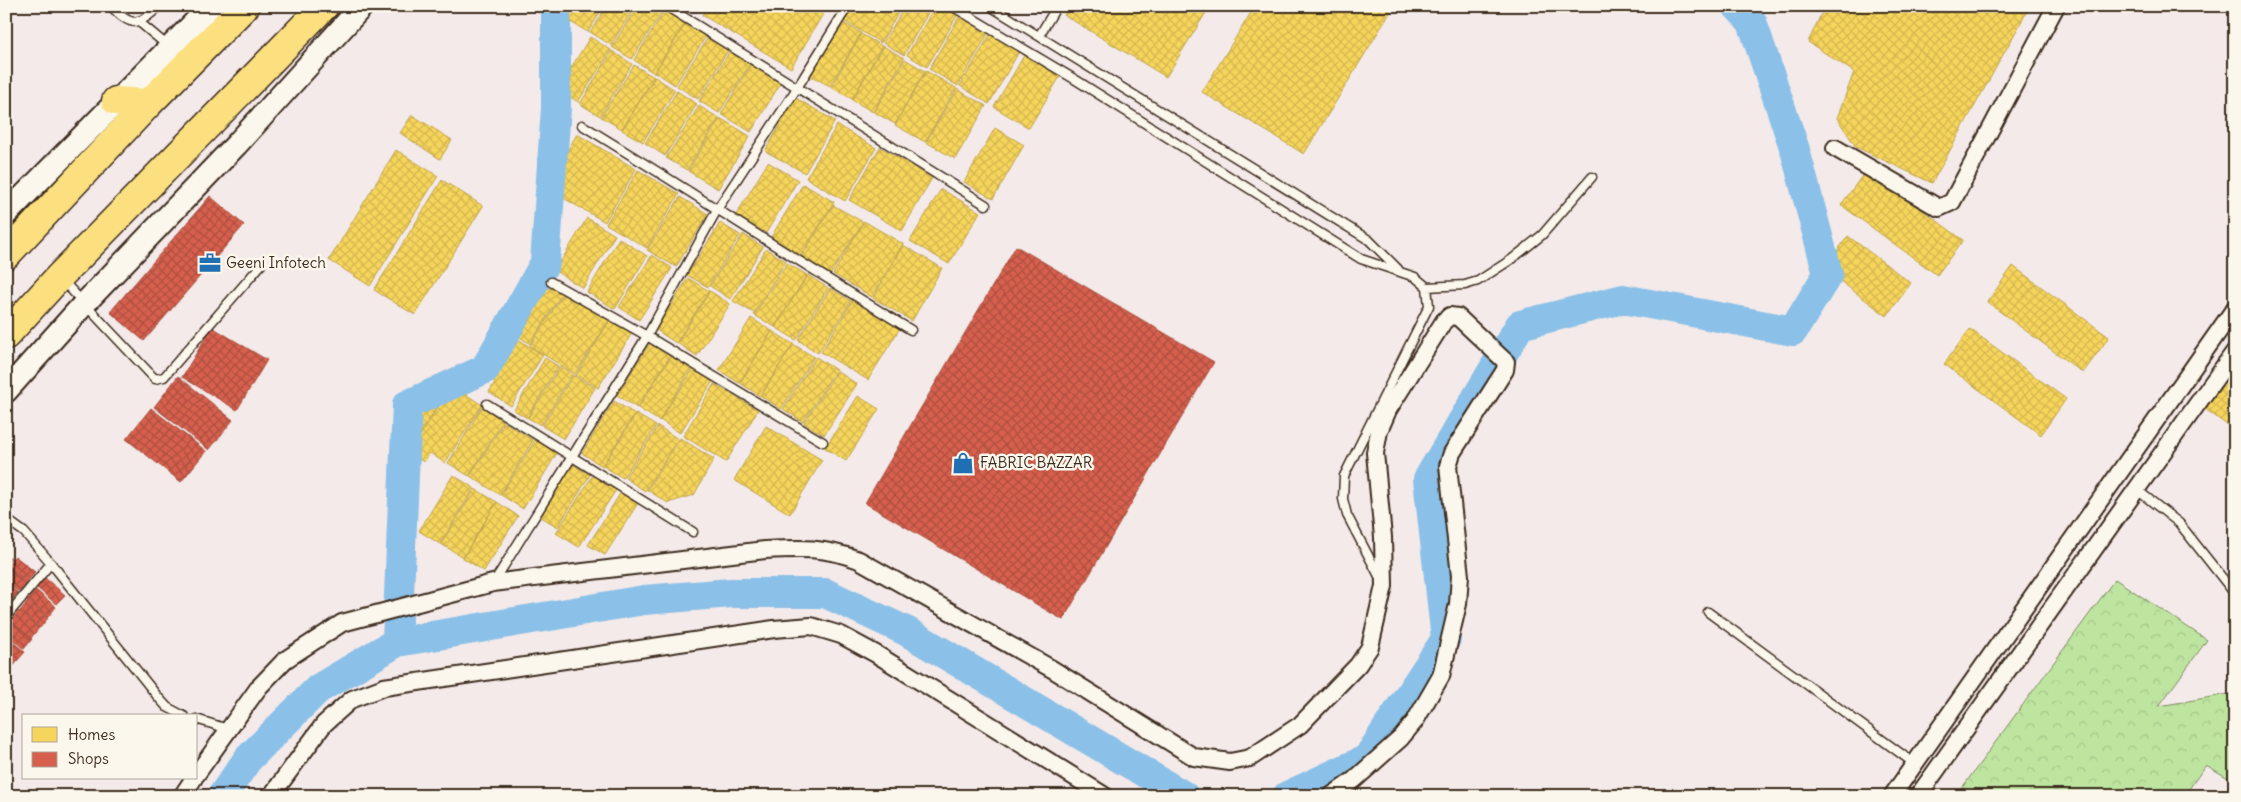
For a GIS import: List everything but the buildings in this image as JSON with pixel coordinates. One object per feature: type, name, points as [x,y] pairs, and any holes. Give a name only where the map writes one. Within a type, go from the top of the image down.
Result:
[{"type":"highway","points":[[6,255],[149,103],[245,6]]},
{"type":"highway","points":[[6,335],[59,277],[324,6]]},
{"type":"highway","points":[[116,101],[149,103]]},
{"type":"street","points":[[6,214],[211,6]]},
{"type":"street","points":[[6,391],[84,304],[236,145],[362,6]]},
{"type":"street","points":[[1835,148],[1939,208],[1952,202],[2056,6]]},
{"type":"street","points":[[1892,796],[2235,308]]},
{"type":"street","points":[[198,773],[258,687],[285,660],[342,623],[420,601],[493,584],[765,550],[807,548],[836,551],[859,560],[1026,655],[1194,757],[1230,762],[1250,758],[1300,725],[1358,664],[1370,647],[1384,586],[1383,537],[1375,453],[1380,431],[1388,410],[1444,321],[1450,316],[1458,317],[1506,362],[1505,370],[1452,453],[1448,466],[1460,576],[1458,604],[1441,676],[1415,721],[1401,738],[1354,780],[1331,796]]},
{"type":"street","points":[[1918,796],[2235,350]]},
{"type":"street","points":[[271,796],[324,724],[352,699],[384,687],[774,629],[811,626],[841,635],[876,654],[1105,796]]},
{"type":"street","points":[[182,796],[193,780]]},
{"type":"lane","points":[[111,6],[123,20],[133,22],[148,18],[159,6]]},
{"type":"lane","points":[[666,6],[986,205]]},
{"type":"lane","points":[[493,584],[647,336],[718,208],[798,88],[848,6]]},
{"type":"lane","points":[[952,6],[1076,80],[1361,259],[1399,270],[1415,277],[1427,287],[1465,285],[1478,281],[1512,259],[1542,234],[1592,177]]},
{"type":"lane","points":[[990,6],[1369,240],[1399,270]]},
{"type":"lane","points":[[1039,36],[1058,6]]},
{"type":"lane","points":[[138,21],[170,47]]},
{"type":"lane","points":[[582,125],[911,330]]},
{"type":"lane","points":[[59,277],[156,379],[164,377],[261,265]]},
{"type":"lane","points":[[551,282],[647,336],[823,442]]},
{"type":"lane","points":[[1384,586],[1347,515],[1343,499],[1344,476],[1429,306],[1427,287]]},
{"type":"lane","points":[[487,404],[693,532]]},
{"type":"lane","points":[[2136,489],[2179,523],[2235,594]]},
{"type":"lane","points":[[6,519],[24,532],[51,563],[158,697],[167,707],[180,714]]},
{"type":"lane","points":[[6,617],[51,563]]},
{"type":"lane","points":[[1708,612],[1915,764]]},
{"type":"lane","points":[[198,720],[228,728]]},
{"type":"green space","points":[[2115,579],[2207,640],[2159,706],[2235,693],[2235,782],[2206,765],[2184,796],[1956,796]]},
{"type":"waterway","points":[[397,642],[407,405],[485,369],[545,263],[556,108],[556,6]]},
{"type":"waterway","points":[[1287,796],[1367,759],[1446,639],[1428,479],[1520,325],[1623,299],[1793,331],[1828,274],[1795,150],[1752,22],[1737,6]]},
{"type":"waterway","points":[[222,796],[248,759],[318,689],[397,642],[644,600],[731,593],[825,593],[906,631],[1184,796]]},
{"type":"place","name":"Geeni Infotech","points":[[210,263]]},
{"type":"place","name":"FABRIC BAZZAR","points":[[963,463]]}]
